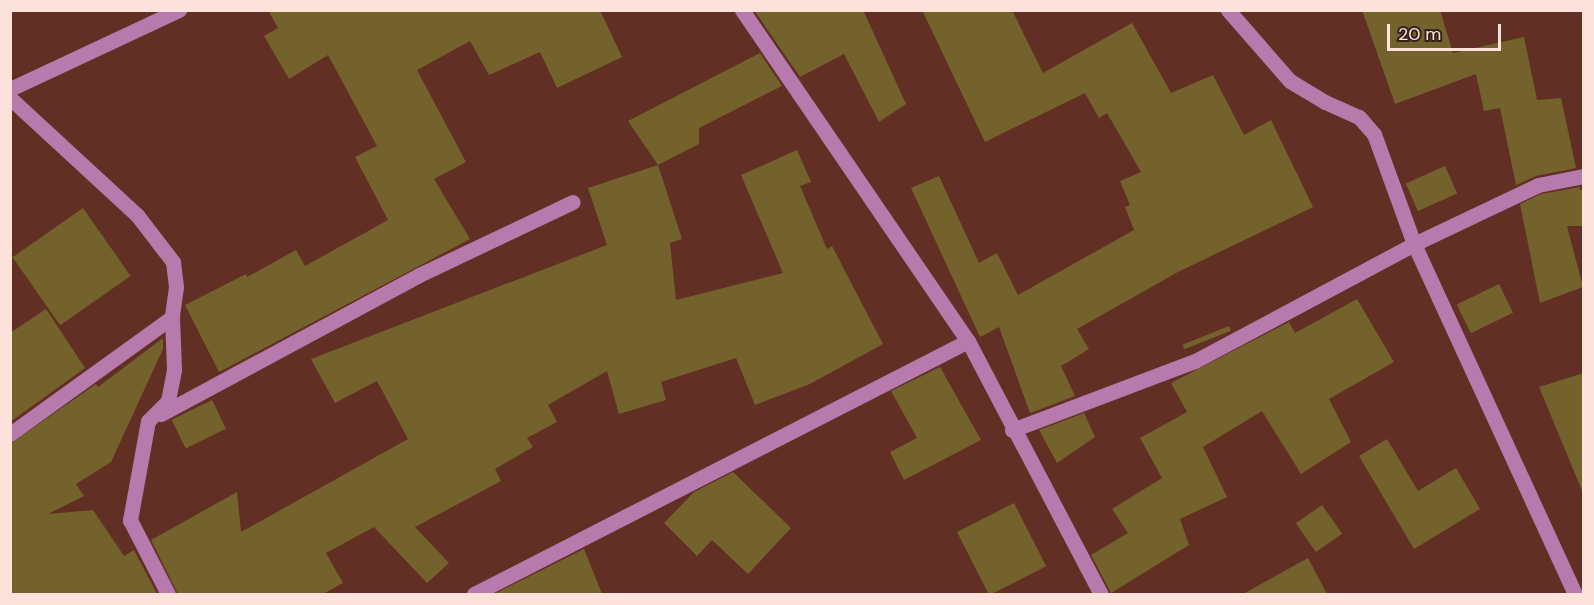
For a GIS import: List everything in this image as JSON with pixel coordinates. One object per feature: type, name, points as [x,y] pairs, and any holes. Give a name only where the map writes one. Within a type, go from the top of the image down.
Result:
[{"type":"street","points":[[10,89],[179,10]]},
{"type":"street","points":[[742,10],[968,341],[1012,430],[1101,594]]},
{"type":"street","points":[[1228,10],[1290,81],[1325,102],[1359,117],[1374,134],[1414,244],[1575,594]]},
{"type":"street","points":[[10,98],[137,215],[173,262],[176,287],[172,317],[174,370],[168,401],[148,421],[130,520],[168,594]]},
{"type":"street","points":[[1012,430],[1195,361],[1414,244],[1538,185],[1584,176]]},
{"type":"street","points":[[148,421],[419,275],[573,202]]},
{"type":"street","points":[[10,435],[172,317]]},
{"type":"street","points":[[474,594],[968,341]]},
{"type":"building","points":[[268,10],[600,10],[622,57],[557,88],[540,52],[489,75],[470,41],[417,70],[466,162],[434,179],[470,239],[219,372],[185,305],[246,274],[247,277],[296,250],[305,266],[388,220],[355,157],[377,146],[328,55],[289,79],[264,36],[278,28]]},
{"type":"building","points":[[754,10],[863,10],[906,104],[879,122],[844,54],[800,77]]},
{"type":"building","points":[[922,10],[1012,10],[1043,73],[1132,23],[1171,93],[1213,75],[1244,135],[1271,120],[1313,207],[1178,272],[1077,329],[1089,349],[1061,366],[1075,396],[1030,413],[999,327],[980,337],[911,188],[939,176],[979,263],[997,253],[1018,295],[1134,230],[1125,207],[1130,205],[1120,181],[1141,172],[1107,113],[1099,118],[1085,93],[985,142]]},
{"type":"building","points":[[1362,10],[1440,10],[1453,53],[1524,37],[1537,100],[1561,98],[1576,168],[1536,176],[1516,185],[1500,108],[1484,111],[1476,74],[1395,104]]},
{"type":"building","points":[[760,53],[782,86],[699,128],[699,144],[658,165],[628,121]]},
{"type":"building","points":[[797,150],[811,182],[800,186],[827,249],[832,246],[883,344],[810,384],[755,405],[736,358],[661,382],[666,400],[619,414],[607,371],[548,405],[557,422],[527,438],[533,447],[495,469],[501,481],[415,527],[449,563],[427,583],[374,527],[326,553],[343,583],[323,594],[178,594],[151,540],[237,492],[241,532],[408,439],[377,381],[335,403],[311,359],[607,245],[588,188],[658,165],[682,239],[670,243],[676,300],[783,273],[741,175]]},
{"type":"building","points":[[1445,166],[1457,193],[1418,211],[1406,183]]},
{"type":"building","points":[[1580,187],[1580,190],[1584,190],[1584,226],[1567,226],[1583,287],[1540,303],[1520,204],[1541,194]]},
{"type":"building","points":[[83,208],[131,276],[60,325],[13,257]]},
{"type":"building","points":[[1499,284],[1513,313],[1471,333],[1457,305]]},
{"type":"building","points":[[1357,299],[1394,362],[1329,399],[1351,442],[1301,474],[1262,411],[1203,447],[1227,497],[1180,519],[1189,545],[1111,593],[1091,555],[1128,533],[1112,509],[1162,478],[1140,438],[1187,412],[1171,383],[1289,322],[1295,333]]},
{"type":"building","points":[[46,309],[85,368],[10,422],[10,333]]},
{"type":"building","points":[[1229,326],[1231,331],[1185,349],[1183,345]]},
{"type":"building","points":[[163,338],[163,349],[111,462],[76,484],[84,496],[48,514],[93,510],[124,556],[134,550],[157,594],[10,594],[10,444],[96,384],[98,387]]},
{"type":"building","points":[[940,367],[981,440],[904,480],[890,452],[917,438],[891,391]]},
{"type":"building","points":[[1584,373],[1584,493],[1583,493],[1539,387]]},
{"type":"building","points":[[212,400],[226,429],[186,448],[172,420]]},
{"type":"building","points":[[1084,413],[1095,437],[1057,463],[1039,430]]},
{"type":"building","points":[[1387,439],[1418,491],[1456,468],[1480,509],[1414,549],[1359,456]]},
{"type":"building","points":[[733,472],[791,528],[748,574],[712,540],[697,556],[664,523],[694,492]]},
{"type":"building","points":[[1014,503],[1046,566],[989,594],[957,532]]},
{"type":"building","points":[[1322,505],[1342,534],[1316,552],[1296,523]]},
{"type":"building","points":[[584,549],[602,594],[494,594]]},
{"type":"building","points":[[1308,558],[1327,594],[1243,594]]}]
